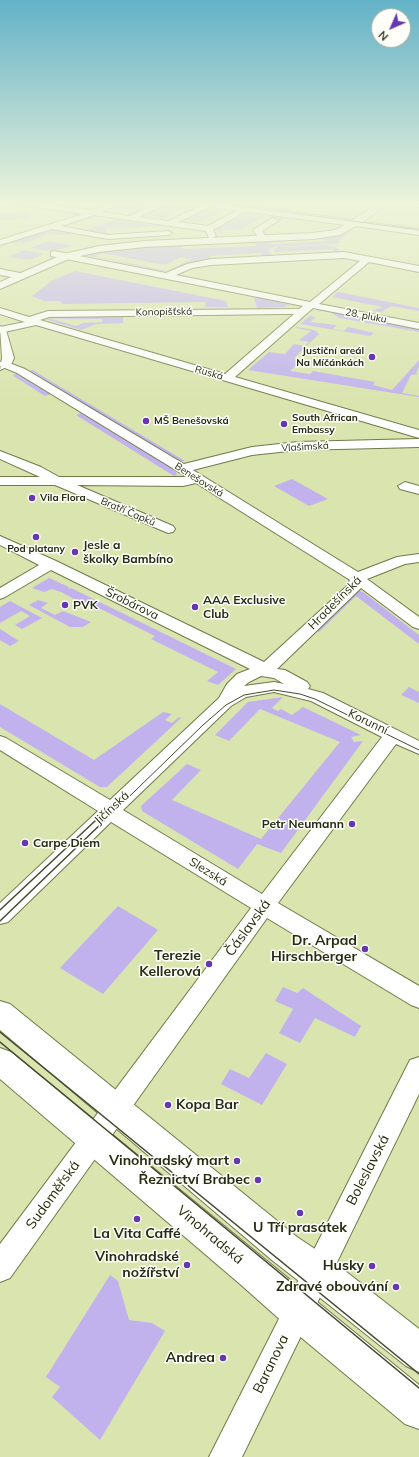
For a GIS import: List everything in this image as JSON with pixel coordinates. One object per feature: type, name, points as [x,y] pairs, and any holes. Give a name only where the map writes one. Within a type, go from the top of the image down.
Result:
[{"type":"main road","points":[[0,286],[28,269]]},
{"type":"main road","points":[[0,281],[34,269]]},
{"type":"main road","name":"Benešovská","points":[[0,330],[8,356],[7,361],[2,365]]},
{"type":"main road","name":"Vinohradská","points":[[0,1013],[105,1124],[253,1271],[298,1311],[419,1410]]},
{"type":"main road","name":"Vinohradská","points":[[0,1061],[105,1124],[285,1249],[317,1272],[419,1353]]},
{"type":"street","name":"28. pluku","points":[[133,269],[419,326]]},
{"type":"street","points":[[168,276],[183,269]]},
{"type":"street","points":[[227,378],[301,313],[355,269]]},
{"type":"street","points":[[0,272],[18,275]]},
{"type":"street","name":"Konopišťská","points":[[33,322],[48,314],[284,310],[301,313]]},
{"type":"street","name":"Ruská","points":[[0,311],[33,322],[227,378],[417,437]]},
{"type":"street","points":[[0,330],[33,322]]},
{"type":"street","name":"Benešovská","points":[[2,365],[21,371],[358,578],[419,624]]},
{"type":"street","name":"Vlašimská","points":[[0,481],[183,482],[189,474],[203,470],[216,460],[252,451],[298,446],[396,444],[417,437]]},
{"type":"street","name":"Bratří Čapků","points":[[0,454],[36,470],[56,481],[168,529]]},
{"type":"street","points":[[405,486],[419,490]]},
{"type":"street","name":"Šrobárova","points":[[0,540],[248,660],[264,670]]},
{"type":"street","name":"Hradešínská","points":[[264,670],[275,662],[353,588],[358,578],[371,570],[402,560],[419,558]]},
{"type":"street","points":[[0,594],[51,564]]},
{"type":"street","points":[[264,670],[264,688]]},
{"type":"street","name":"Korunní","points":[[264,670],[292,681],[316,697],[419,748]]},
{"type":"street","name":"Jičínská","points":[[225,702],[233,688],[243,678],[254,672],[264,670]]},
{"type":"street","name":"Korunní","points":[[264,688],[286,688],[316,697]]},
{"type":"street","name":"Jičínská","points":[[0,916],[225,702],[240,693],[264,688]]},
{"type":"street","name":"Čáslavská","points":[[105,1124],[264,906],[393,735]]},
{"type":"street","name":"Slezská","points":[[0,742],[110,810],[128,824],[419,998]]},
{"type":"street","name":"Boleslavská","points":[[317,1272],[419,1068]]},
{"type":"street","name":"Sudoměřská","points":[[0,1268],[105,1124]]},
{"type":"street","name":"Baranova","points":[[226,1457],[317,1272]]},
{"type":"shaded area","points":[[153,269],[167,271],[176,269],[168,272]]},
{"type":"shaded area","points":[[75,271],[226,301],[228,307],[206,307],[205,302],[62,304],[60,301],[44,301],[32,296],[53,280]]},
{"type":"shaded area","points":[[338,292],[419,308],[419,311],[391,306],[381,312],[372,311],[383,307],[332,297]]},
{"type":"shaded area","points":[[254,298],[290,305],[284,307],[257,308]]},
{"type":"shaded area","points":[[322,309],[415,328],[419,329],[419,332],[339,318],[330,312],[315,310]]},
{"type":"shaded area","points":[[123,316],[123,323],[96,324],[81,330],[45,319]],"holes":[[[52,319],[103,319],[102,322],[83,323],[76,326]]]},
{"type":"shaded area","points":[[310,316],[316,317],[310,322],[337,325],[333,329],[344,331],[348,327],[374,333],[370,336],[300,324]]},
{"type":"shaded area","points":[[296,328],[314,330],[319,334],[294,358],[302,360],[290,371],[310,374],[313,371],[375,382],[373,385],[392,390],[419,360],[419,367],[416,373],[418,374],[411,375],[402,393],[419,397],[248,370],[269,352],[285,354],[294,344],[305,346],[309,342],[299,340],[311,331]]},
{"type":"shaded area","points":[[33,370],[185,461],[179,461],[27,371]]},
{"type":"shaded area","points":[[20,373],[51,394],[45,396],[12,375]]},
{"type":"shaded area","points":[[81,413],[175,470],[177,475],[174,476],[76,415]]},
{"type":"shaded area","points":[[292,479],[328,499],[309,506],[274,486]]},
{"type":"shaded area","points":[[49,578],[69,587],[68,589],[71,588],[236,669],[218,685],[207,681],[218,672],[151,639],[155,636],[101,609],[97,611],[61,592],[52,589],[44,592],[32,588]]},
{"type":"shaded area","points":[[356,590],[363,592],[419,635],[419,644],[356,596],[319,632],[314,629]]},
{"type":"shaded area","points":[[38,600],[48,603],[41,608],[55,615],[63,611],[91,622],[83,627],[70,627],[29,605]]},
{"type":"shaded area","points":[[10,601],[42,618],[22,629],[15,625],[30,616],[21,611],[0,623],[0,607]]},
{"type":"shaded area","points":[[0,629],[19,641],[10,646],[0,640]]},
{"type":"shaded area","points":[[409,687],[419,692],[419,703],[401,695]]},
{"type":"shaded area","points":[[283,697],[272,708],[278,711],[281,709],[292,715],[303,707],[361,735],[351,737],[354,742],[363,741],[281,853],[257,844],[238,869],[142,811],[141,806],[187,764],[201,770],[172,800],[261,839],[340,742],[260,709],[229,741],[215,735],[248,702]]},
{"type":"shaded area","points":[[0,704],[94,760],[163,712],[172,714],[165,720],[172,723],[179,717],[181,718],[107,787],[100,787],[0,727]]},
{"type":"shaded area","points":[[118,906],[158,930],[103,994],[60,968]]},
{"type":"shaded area","points":[[283,987],[297,993],[303,988],[361,1026],[355,1037],[315,1018],[300,1043],[279,1033],[293,1009],[275,1001]]},
{"type":"shaded area","points":[[266,1053],[287,1064],[262,1105],[221,1084],[230,1069],[249,1078]]},
{"type":"shaded area","points":[[110,1275],[118,1281],[129,1320],[152,1323],[165,1331],[100,1440],[52,1397],[60,1387],[46,1377]]},
{"type":"tram line","points":[[103,822],[203,725],[226,705],[244,695],[274,690],[300,694],[315,699],[419,750]]},
{"type":"tram line","points":[[94,822],[114,803]]},
{"type":"tram line","points":[[0,910],[95,821]]},
{"type":"tram line","points":[[0,921],[104,821]]},
{"type":"tram line","points":[[0,1032],[419,1374]]},
{"type":"tram line","points":[[0,1042],[419,1388]]},
{"type":"place","name":"Justiční areál Na Míčánkách","points":[[372,357]]},
{"type":"place","name":"MŠ Benešovská","points":[[146,421]]},
{"type":"place","name":"South African Embassy","points":[[284,424]]},
{"type":"place","name":"Vila Flora","points":[[32,498]]},
{"type":"place","name":"Pod platany","points":[[36,537]]},
{"type":"place","name":"Jesle a školky Bambíno","points":[[75,552]]},
{"type":"place","name":"PVK","points":[[65,605]]},
{"type":"place","name":"AAA Exclusive Club","points":[[195,607]]},
{"type":"place","name":"Petr Neumann","points":[[352,824]]},
{"type":"place","name":"Carpe Diem","points":[[25,843]]},
{"type":"place","name":"Dr. Arpad Hirschberger","points":[[365,949]]},
{"type":"place","name":"Terezie Kellerová","points":[[209,964]]},
{"type":"place","name":"Kopa Bar","points":[[168,1105]]},
{"type":"place","name":"Vinohradský mart","points":[[237,1161]]},
{"type":"place","name":"Řeznictví Brabec","points":[[258,1180]]},
{"type":"place","name":"U Tří prasátek","points":[[300,1213]]},
{"type":"place","name":"La Vita Caffé","points":[[137,1219]]},
{"type":"place","name":"Vinohradské nožířství","points":[[187,1265]]},
{"type":"place","name":"Husky","points":[[372,1266]]},
{"type":"place","name":"Zdravé obouvání","points":[[396,1287]]},
{"type":"place","name":"Andrea","points":[[223,1358]]}]
